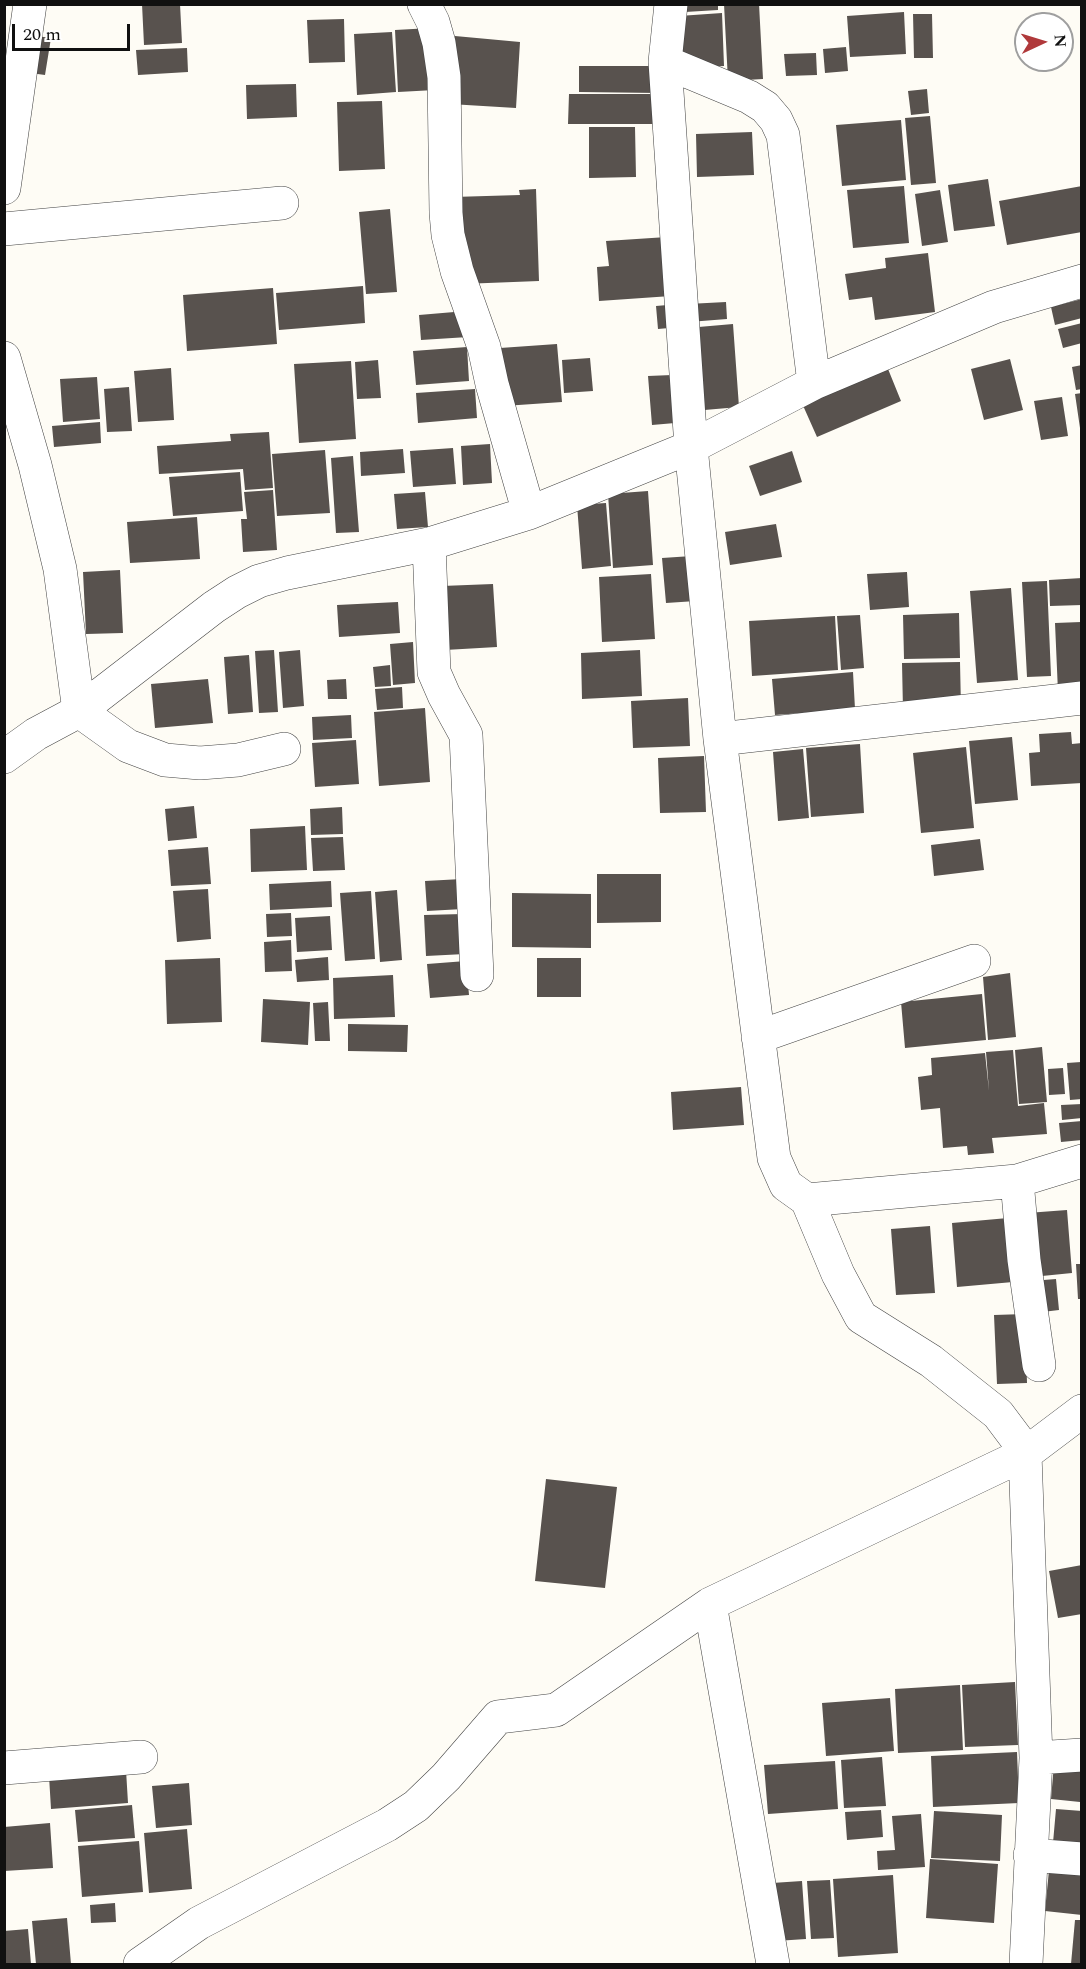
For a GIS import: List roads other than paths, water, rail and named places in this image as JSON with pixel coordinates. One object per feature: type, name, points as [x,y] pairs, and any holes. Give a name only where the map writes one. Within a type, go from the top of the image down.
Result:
[{"type":"street","points":[[4,188],[30,4]]},
{"type":"street","points":[[424,4],[433,22],[443,68],[448,235],[457,271],[484,347],[492,384],[529,513]]},
{"type":"street","points":[[671,4],[665,62],[691,447],[720,739],[774,1158],[786,1185],[807,1200],[838,1274],[861,1317],[931,1361],[998,1414],[1022,1448],[1036,1758],[1026,1965]]},
{"type":"street","points":[[665,62],[749,97],[765,107],[776,120],[783,135],[814,383]]},
{"type":"street","points":[[4,229],[282,203]]},
{"type":"street","points":[[4,757],[36,734],[79,711],[214,607],[259,581],[287,573],[429,544],[529,513],[691,447],[814,383],[994,307],[1082,281]]},
{"type":"street","points":[[4,358],[35,465],[60,569],[79,711],[128,746],[165,760],[200,763],[238,760],[284,749]]},
{"type":"street","points":[[429,544],[434,672],[466,735],[477,975]]},
{"type":"street","points":[[720,739],[1082,698]]},
{"type":"street","points":[[758,1037],[974,962]]},
{"type":"street","points":[[807,1200],[1017,1181],[1082,1161]]},
{"type":"street","points":[[1017,1181],[1024,1260],[1039,1365]]},
{"type":"street","points":[[140,1965],[199,1923],[387,1825],[416,1806],[446,1777],[498,1717],[556,1710],[710,1604],[1022,1448],[1082,1411]]},
{"type":"street","points":[[710,1604],[773,1965]]},
{"type":"street","points":[[1036,1758],[1082,1755]]},
{"type":"street","points":[[4,1768],[141,1756]]},
{"type":"street","points":[[1030,1855],[1082,1859]]}]
